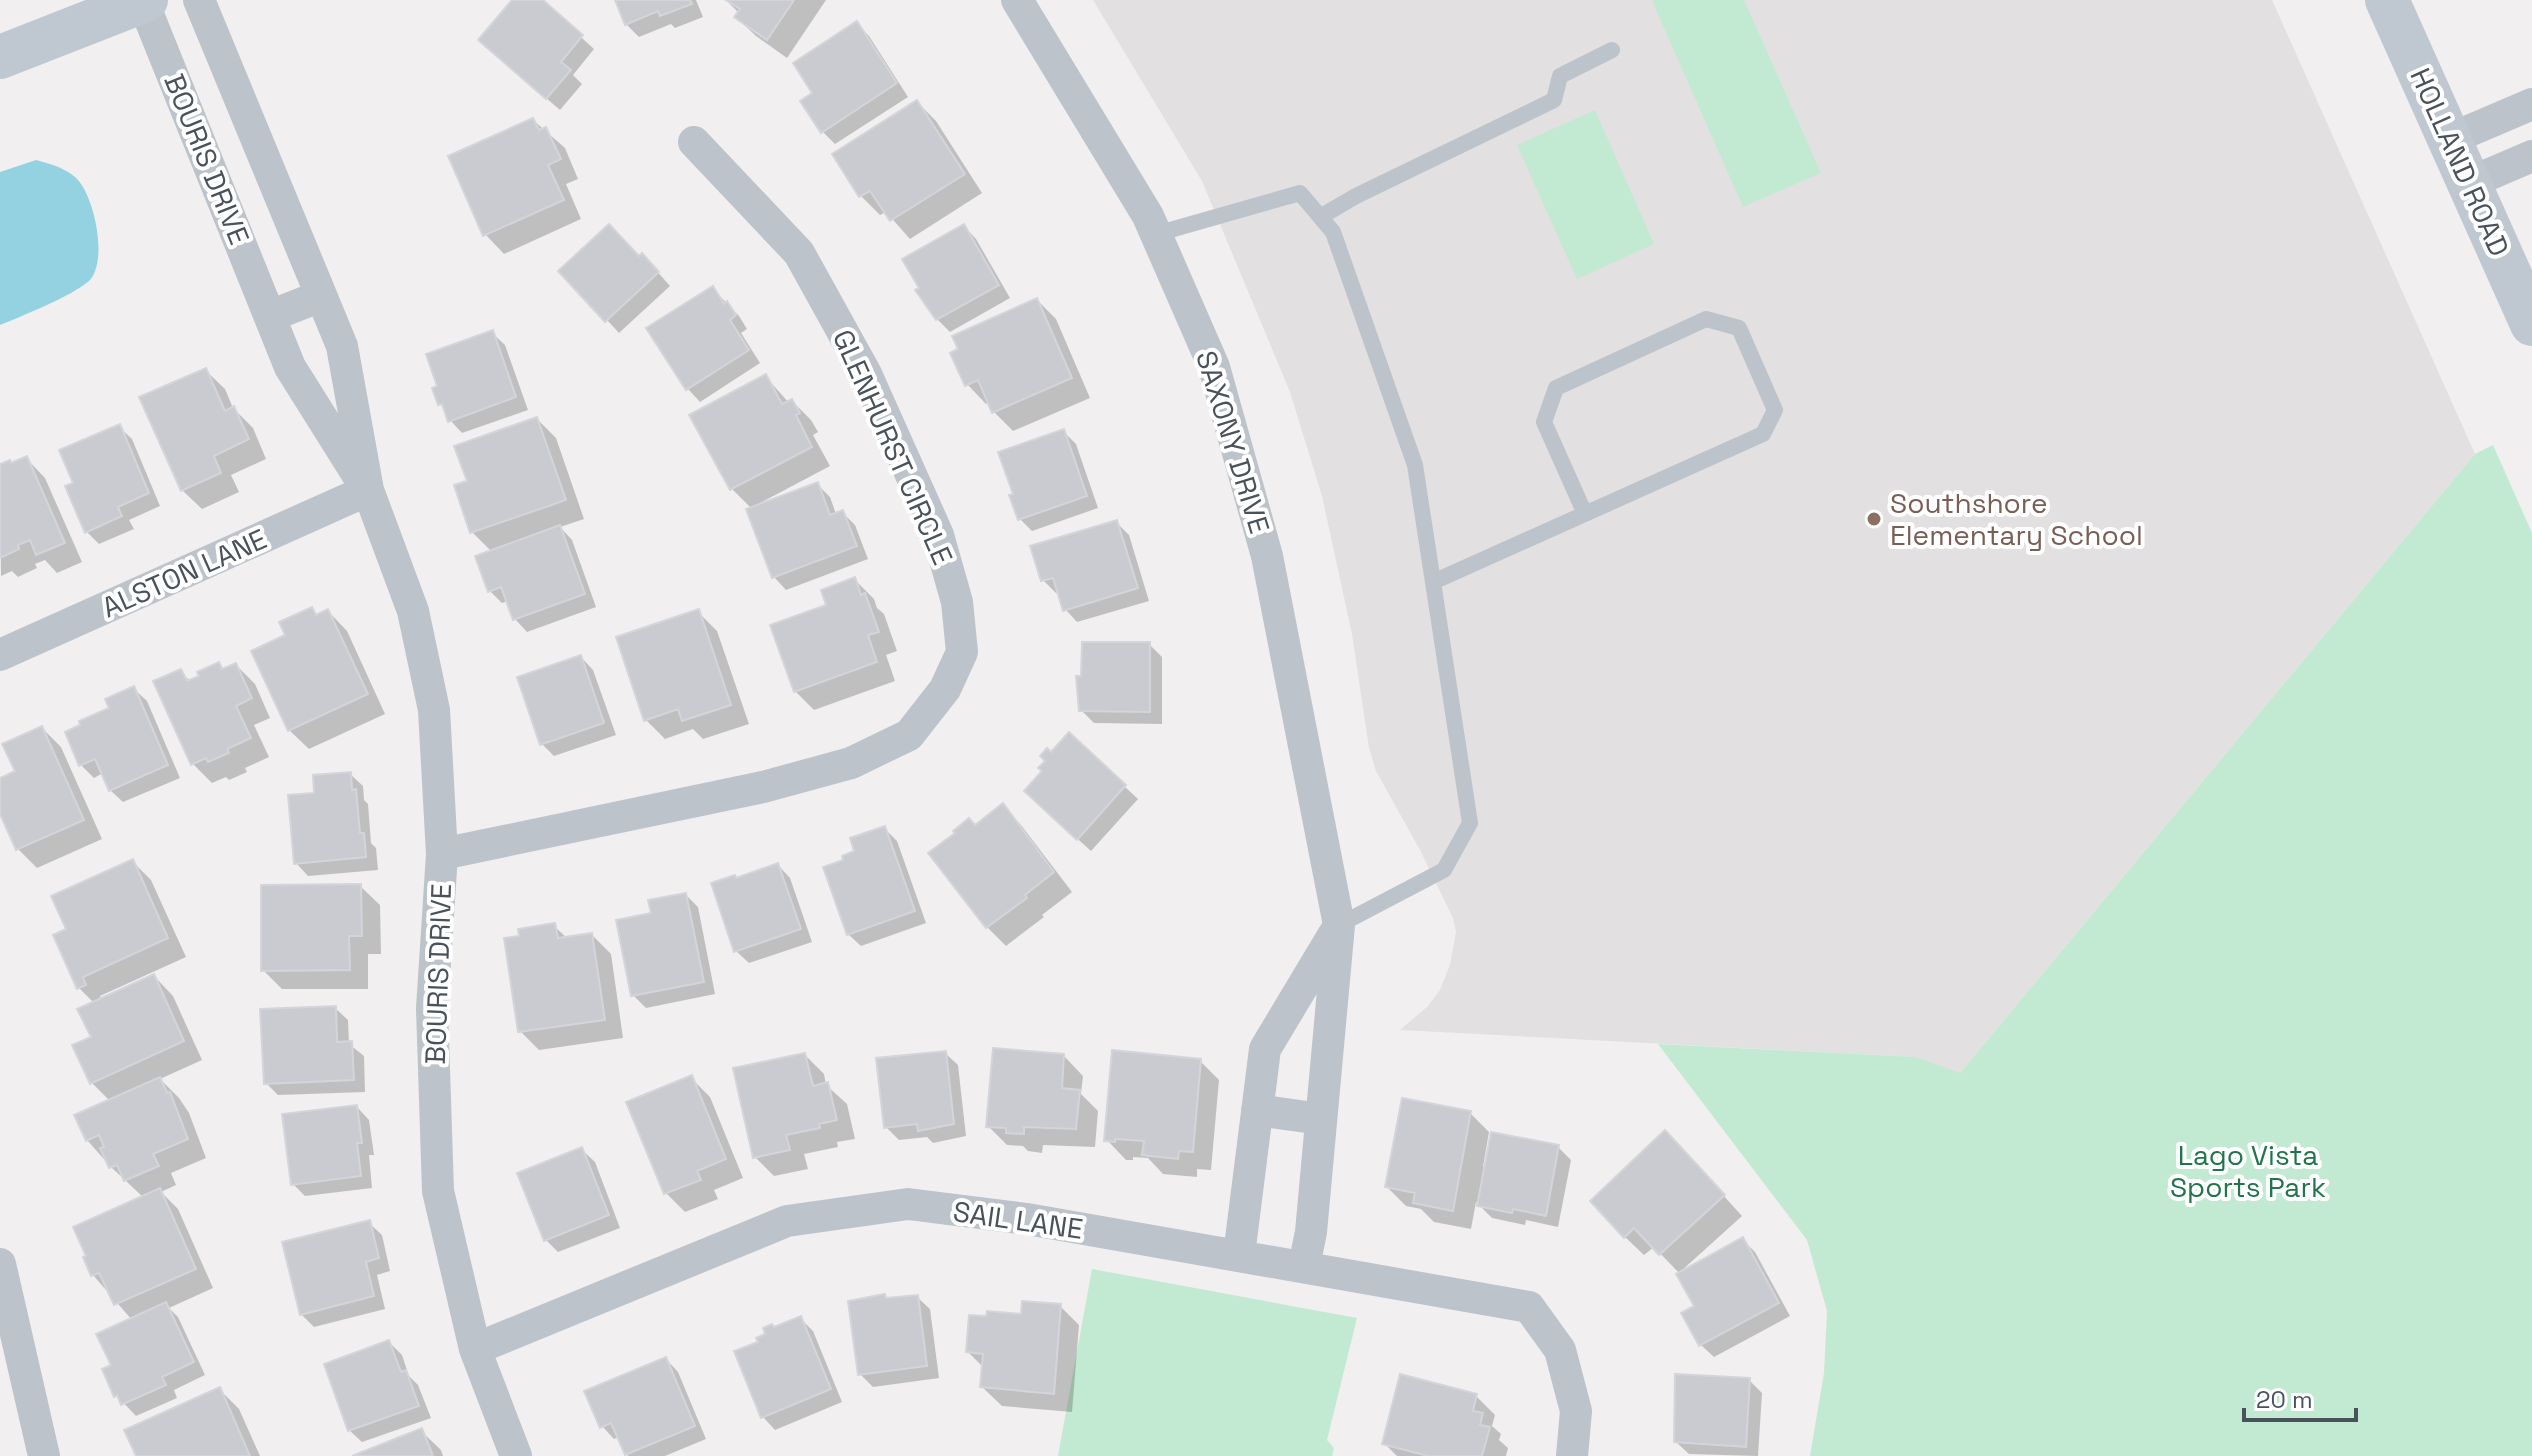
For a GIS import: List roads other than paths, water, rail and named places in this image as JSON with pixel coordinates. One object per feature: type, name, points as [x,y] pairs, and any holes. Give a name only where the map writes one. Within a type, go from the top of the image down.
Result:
[{"type":"main road","name":"HOLLAND ROAD","points":[[2387,0],[2532,324]]},
{"type":"main road","points":[[0,57],[144,1]]},
{"type":"street","name":"BOURIS DRIVE","points":[[199,0],[342,346],[368,490],[413,611],[434,710],[442,854],[432,1008],[438,1191],[475,1349],[516,1456]]},
{"type":"street","name":"SAXONY DRIVE","points":[[1017,0],[1148,216],[1214,367],[1267,556],[1339,925],[1311,1232],[1304,1266]]},
{"type":"street","name":"BOURIS DRIVE","points":[[144,1],[290,367],[368,490]]},
{"type":"street","points":[[2450,139],[2532,104]]},
{"type":"street","name":"GLENHURST CIRCLE","points":[[442,854],[763,787],[851,763],[909,735],[945,689],[962,652],[957,602],[938,535],[866,374],[799,253],[694,142]]},
{"type":"street","points":[[2469,183],[2532,156]]},
{"type":"street","points":[[270,316],[321,296]]},
{"type":"street","name":"ALSTON LANE","points":[[0,655],[368,490]]},
{"type":"street","points":[[1239,1255],[1265,1049],[1339,925]]},
{"type":"street","points":[[1257,1110],[1321,1119]]},
{"type":"street","name":"SAIL LANE","points":[[475,1349],[787,1221],[908,1204],[1027,1219],[1529,1307],[1560,1350],[1576,1411],[1572,1456]]},
{"type":"street","points":[[0,1264],[44,1456]]},
{"type":"lane","points":[[1320,217],[1356,196],[1554,100],[1560,76],[1612,50]]},
{"type":"lane","points":[[1156,234],[1300,193],[1333,232],[1415,465],[1470,823],[1444,870],[1339,925]]},
{"type":"lane","points":[[1433,582],[1585,514],[1763,434],[1775,410],[1739,328],[1706,319],[1556,388],[1544,422],[1585,514]]},
{"type":"water","points":[[36,160],[66,171],[82,185],[97,228],[98,259],[89,281],[81,287],[0,325],[0,172]]},
{"type":"place","name":"Southshore Elementary School","points":[[1874,519]]},
{"type":"park label","name":"Lago Vista Sports Park","points":[[2248,1171]]}]
